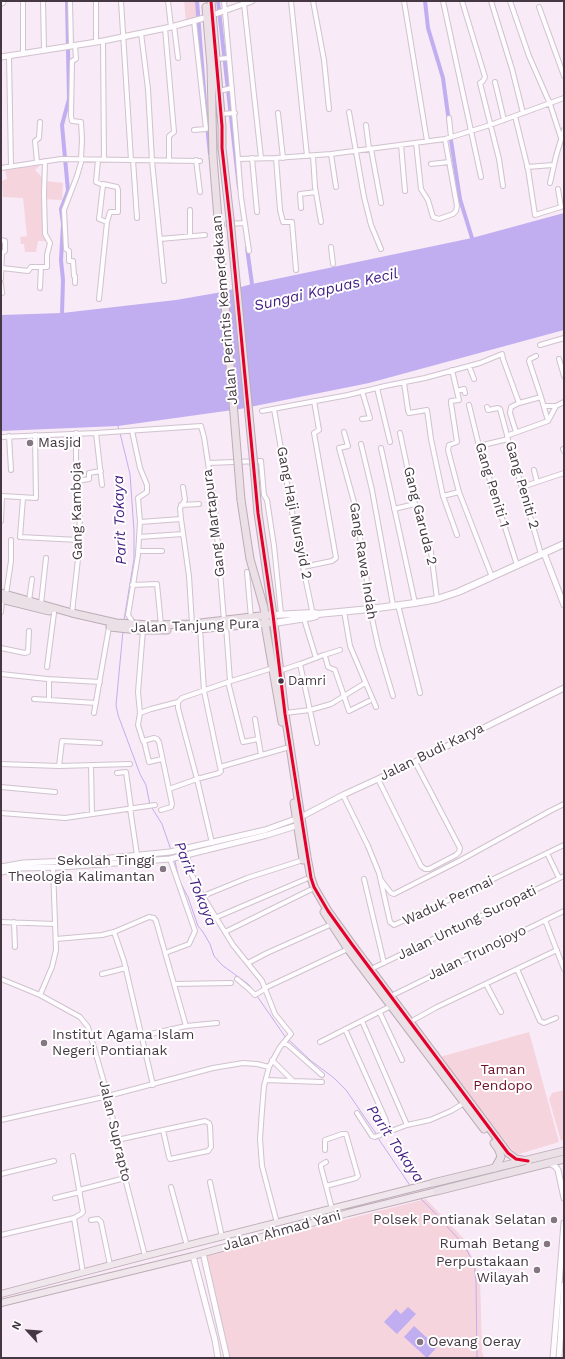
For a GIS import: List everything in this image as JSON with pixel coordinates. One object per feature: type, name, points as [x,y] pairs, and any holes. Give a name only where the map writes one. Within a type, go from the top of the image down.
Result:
[{"type":"highway","name":"Jalan Perintis Kemerdekaan","points":[[206,1],[214,15],[211,66],[213,157],[241,500],[250,559],[264,608],[265,624],[276,670]]},
{"type":"highway","name":"Jalan Perintis Kemerdekaan","points":[[211,1],[214,15],[218,59],[222,114],[222,148],[231,227],[258,513],[274,623],[276,670]]},
{"type":"highway","name":"Jalan Tanjung Pura","points":[[2,596],[54,613],[112,626],[200,628],[273,615]]},
{"type":"highway","name":"Jalan Tanjung Pura","points":[[2,596],[41,604],[112,626]]},
{"type":"highway","name":"Jalan Tanjung Pura","points":[[132,626],[143,630],[161,625],[274,623]]},
{"type":"highway","points":[[276,670],[285,713],[303,860],[306,879],[310,890],[332,924],[371,969],[391,996],[402,1016],[464,1103],[510,1156],[519,1160],[528,1161]]},
{"type":"highway","points":[[276,670],[286,748],[299,821],[314,887],[351,947],[391,1006],[410,1022],[499,1150],[500,1160],[495,1168]]},
{"type":"highway","name":"Jalan Ahmad Yani","points":[[434,1183],[564,1151]]},
{"type":"highway","name":"Jalan Ahmad Yani","points":[[437,1191],[564,1159]]},
{"type":"main road","points":[[273,615],[315,615],[370,609],[437,599],[458,592],[564,544]]},
{"type":"main road","points":[[274,623],[304,619],[315,615]]},
{"type":"main road","name":"Jalan Ahmad Yani","points":[[1,1294],[434,1183]]},
{"type":"main road","name":"Jalan Ahmad Yani","points":[[1,1303],[193,1256],[268,1234],[412,1196],[437,1191]]},
{"type":"main road","points":[[266,1226],[268,1234]]},
{"type":"main road","points":[[45,1282],[47,1292]]},
{"type":"street","points":[[1,4],[4,4],[4,1]]},
{"type":"street","points":[[23,1],[23,53]]},
{"type":"street","points":[[43,1],[44,50]]},
{"type":"street","points":[[70,1],[72,46],[76,59],[72,61],[71,116],[72,121],[81,122],[82,139],[81,159],[77,176],[64,210],[66,249],[69,251],[69,260],[73,261],[75,283]]},
{"type":"street","points":[[96,1],[96,42]]},
{"type":"street","points":[[120,1],[137,218]]},
{"type":"street","points":[[168,1],[178,58]]},
{"type":"street","points":[[214,15],[224,1]]},
{"type":"street","points":[[1,57],[103,41],[172,27],[196,21],[238,4],[244,4],[252,1]]},
{"type":"street","points":[[291,1],[307,156]]},
{"type":"street","points":[[313,1],[324,60],[329,109]]},
{"type":"street","points":[[404,1],[427,141]]},
{"type":"street","points":[[443,1],[481,177]]},
{"type":"street","points":[[462,1],[485,76],[483,81],[480,83],[503,186]]},
{"type":"street","points":[[491,1],[512,69],[523,113]]},
{"type":"street","points":[[510,1],[529,56],[550,104],[561,138]]},
{"type":"street","points":[[244,4],[261,158]]},
{"type":"street","points":[[539,7],[564,76]]},
{"type":"street","points":[[214,15],[228,58],[243,223],[249,251]]},
{"type":"street","points":[[194,130],[206,129],[196,21]]},
{"type":"street","points":[[165,28],[174,132],[169,136],[169,161]]},
{"type":"street","points":[[141,33],[148,89],[152,161],[164,281]]},
{"type":"street","points":[[103,41],[104,160]]},
{"type":"street","points":[[9,56],[11,166]]},
{"type":"street","points":[[218,59],[228,58]]},
{"type":"street","points":[[495,82],[504,120]]},
{"type":"street","points":[[220,90],[230,88]]},
{"type":"street","points":[[238,159],[313,156],[449,138],[564,98]]},
{"type":"street","points":[[349,112],[367,212],[380,249]]},
{"type":"street","points":[[222,114],[233,113]]},
{"type":"street","points":[[278,114],[283,158]]},
{"type":"street","points":[[515,116],[527,167],[535,215],[561,207],[558,189]]},
{"type":"street","points":[[416,143],[421,189],[428,200],[433,216],[437,219],[452,215],[456,212],[457,208],[449,162],[449,118]]},
{"type":"street","points":[[37,162],[36,141],[39,138],[40,122]]},
{"type":"street","points":[[366,125],[381,203]]},
{"type":"street","points":[[550,183],[553,165],[564,130]]},
{"type":"street","points":[[401,145],[405,191]]},
{"type":"street","points":[[331,154],[336,187]]},
{"type":"street","points":[[313,156],[316,192],[321,222]]},
{"type":"street","points":[[252,158],[257,212]]},
{"type":"street","points":[[276,158],[280,210],[283,222],[292,222],[296,270]]},
{"type":"street","points":[[1,168],[61,159],[198,161],[200,192]]},
{"type":"street","points":[[98,160],[96,182],[117,187],[118,190],[118,212],[110,212],[107,222],[99,299]]},
{"type":"street","points":[[2,268],[28,271],[31,267],[47,266],[47,255],[50,243],[45,234],[45,161]]},
{"type":"street","points":[[432,164],[449,162]]},
{"type":"street","points":[[527,167],[553,165]]},
{"type":"street","points":[[103,184],[99,219],[107,222]]},
{"type":"street","points":[[301,208],[300,194],[316,192]]},
{"type":"street","points":[[190,210],[190,236]]},
{"type":"street","points":[[227,224],[243,223]]},
{"type":"street","points":[[160,240],[205,235]]},
{"type":"street","points":[[1,240],[5,241],[5,251],[2,253],[1,279]]},
{"type":"street","points":[[330,247],[333,264]]},
{"type":"street","points":[[40,288],[41,267]]},
{"type":"street","points":[[1,284],[2,294]]},
{"type":"street","points":[[540,345],[564,338]]},
{"type":"street","points":[[262,411],[314,402],[444,374],[502,354],[519,403]]},
{"type":"street","points":[[536,356],[529,361],[548,421]]},
{"type":"street","points":[[559,359],[564,376]]},
{"type":"street","points":[[469,366],[474,379]]},
{"type":"street","points":[[452,370],[458,390],[459,400],[451,401],[450,403],[457,442],[449,445],[448,450],[459,492],[492,577]]},
{"type":"street","points":[[404,383],[409,413],[427,410],[431,439],[444,496],[457,534]]},
{"type":"street","points":[[378,388],[390,442]]},
{"type":"street","points":[[458,390],[464,389],[465,393]]},
{"type":"street","points":[[362,391],[370,418],[362,419]]},
{"type":"street","points":[[516,432],[510,409],[519,403],[541,397]]},
{"type":"street","points":[[303,567],[332,561],[336,558],[314,434],[319,430],[314,402]]},
{"type":"street","points":[[544,406],[556,406],[564,402]]},
{"type":"street","name":"Gang Peniti 1","points":[[469,405],[479,446],[517,565]]},
{"type":"street","points":[[479,446],[507,437],[500,409],[488,410],[487,406]]},
{"type":"street","points":[[548,421],[556,406]]},
{"type":"street","name":"Gang Haji Mursyid 2","points":[[274,409],[303,567],[315,615]]},
{"type":"street","name":"Gang Peniti 2","points":[[543,553],[507,437],[516,432],[548,421]]},
{"type":"street","name":"Gang Martapura","points":[[132,431],[201,426],[204,437],[214,509],[229,681],[243,742],[258,739]]},
{"type":"street","points":[[1,437],[132,431],[140,468],[147,485],[147,492],[138,498],[140,522],[138,551],[128,615],[132,626]]},
{"type":"street","name":"Gang Rawa Indah","points":[[344,432],[348,446],[339,448],[354,502],[366,573],[370,609],[378,646],[393,696]]},
{"type":"street","name":"Gang Kamboja","points":[[72,613],[79,540],[76,433]]},
{"type":"street","points":[[96,433],[102,485]]},
{"type":"street","name":"Gang Garuda 2","points":[[400,434],[415,504],[431,552],[437,599]]},
{"type":"street","points":[[1,521],[2,496],[36,498],[35,435]]},
{"type":"street","points":[[9,436],[11,470]]},
{"type":"street","points":[[361,444],[396,605],[420,693]]},
{"type":"street","points":[[381,448],[415,603]]},
{"type":"street","points":[[208,463],[261,461],[264,494],[267,500],[274,546],[281,614]]},
{"type":"street","points":[[534,470],[536,482]]},
{"type":"street","points":[[78,481],[89,479],[89,473],[101,471]]},
{"type":"street","points":[[522,487],[564,473]]},
{"type":"street","points":[[183,487],[185,500],[181,505],[181,519],[190,584],[192,624]]},
{"type":"street","points":[[444,496],[459,492]]},
{"type":"street","points":[[23,498],[20,537],[79,540]]},
{"type":"street","points":[[181,505],[199,504]]},
{"type":"street","points":[[394,509],[415,504]]},
{"type":"street","points":[[140,522],[181,519]]},
{"type":"street","points":[[139,537],[183,534]]},
{"type":"street","points":[[1,612],[2,596],[11,561],[12,540]]},
{"type":"street","points":[[138,551],[162,551]]},
{"type":"street","points":[[543,553],[564,605]]},
{"type":"street","points":[[41,604],[46,558]]},
{"type":"street","points":[[247,572],[251,618]]},
{"type":"street","points":[[29,601],[32,579]]},
{"type":"street","points":[[132,585],[157,584],[161,625]]},
{"type":"street","points":[[344,611],[350,646],[376,707]]},
{"type":"street","points":[[47,667],[54,613]]},
{"type":"street","points":[[304,619],[316,658]]},
{"type":"street","points":[[94,713],[112,626]]},
{"type":"street","points":[[169,789],[219,773],[220,771],[204,691],[200,628]]},
{"type":"street","points":[[143,630],[138,692],[140,713],[138,725],[149,762],[162,759]]},
{"type":"street","points":[[1,648],[25,653],[28,652],[29,631]]},
{"type":"street","points":[[140,713],[178,702],[182,698],[229,681],[300,664],[340,650]]},
{"type":"street","points":[[324,655],[328,667],[335,670],[349,711],[368,701]]},
{"type":"street","points":[[300,664],[317,743]]},
{"type":"street","points":[[1,674],[100,682]]},
{"type":"street","points":[[49,679],[49,700]]},
{"type":"street","points":[[285,713],[310,710],[331,704],[365,683]]},
{"type":"street","name":"Jalan Budi Karya","points":[[299,821],[343,795],[415,762],[564,688]]},
{"type":"street","points":[[34,699],[96,703]]},
{"type":"street","points":[[178,702],[178,708],[212,843]]},
{"type":"street","points":[[255,718],[261,755]]},
{"type":"street","points":[[144,741],[152,738],[157,739],[162,759],[172,806],[161,810]]},
{"type":"street","points":[[59,766],[62,741],[100,743]]},
{"type":"street","points":[[220,766],[286,748]]},
{"type":"street","points":[[378,779],[421,866],[425,869],[429,868],[456,855],[460,848],[415,762]]},
{"type":"street","points":[[1,764],[59,766],[130,764]]},
{"type":"street","points":[[91,766],[92,814]]},
{"type":"street","points":[[118,773],[126,772],[137,855]]},
{"type":"street","points":[[1,787],[55,792]]},
{"type":"street","name":"Waduk Permai","points":[[343,795],[368,846],[380,878],[390,922],[396,925],[564,845]]},
{"type":"street","points":[[1,813],[65,818],[155,804]]},
{"type":"street","points":[[380,878],[391,893],[394,894],[459,861],[550,810],[564,804]]},
{"type":"street","points":[[1,867],[23,863],[90,860],[137,855],[170,859],[179,854],[212,843],[299,821]]},
{"type":"street","points":[[1,872],[19,868],[53,867],[148,857],[170,852],[187,855],[267,835],[299,821]]},
{"type":"street","points":[[547,853],[559,878]]},
{"type":"street","points":[[187,855],[191,873],[203,896],[233,946],[262,981],[264,989],[276,1014],[291,1034],[283,1042],[269,1067],[262,1110],[260,1150],[264,1179],[277,1223]]},
{"type":"street","points":[[165,953],[189,944],[195,931],[170,859]]},
{"type":"street","points":[[203,896],[247,878],[303,860]]},
{"type":"street","points":[[40,995],[54,960],[56,950],[53,867]]},
{"type":"street","name":"Jalan Untung Suropati","points":[[371,969],[564,876]]},
{"type":"street","points":[[217,918],[306,879]]},
{"type":"street","points":[[364,879],[384,963]]},
{"type":"street","points":[[225,932],[310,890]]},
{"type":"street","name":"Jalan Trunojoyo","points":[[391,996],[564,911]]},
{"type":"street","points":[[56,939],[102,935],[114,932],[149,917],[153,918],[156,921],[186,1026]]},
{"type":"street","points":[[545,920],[563,961],[564,968]]},
{"type":"street","points":[[1,922],[54,924]]},
{"type":"street","points":[[14,922],[15,947]]},
{"type":"street","points":[[248,963],[332,924]]},
{"type":"street","points":[[114,932],[126,968],[153,1085]]},
{"type":"street","points":[[237,979],[255,995],[264,989],[351,947]]},
{"type":"street","points":[[410,1022],[437,1007],[557,950]]},
{"type":"street","points":[[102,974],[126,968]]},
{"type":"street","points":[[517,969],[540,1021],[544,1023],[556,1018]]},
{"type":"street","name":"Jalan Suprapto","points":[[1,978],[40,995],[80,1017],[90,1031],[108,1096],[125,1178],[145,1256]]},
{"type":"street","points":[[174,984],[231,983]]},
{"type":"street","points":[[486,984],[501,1012]]},
{"type":"street","points":[[320,1042],[380,1013],[391,1006]]},
{"type":"street","points":[[380,1013],[402,1060]]},
{"type":"street","points":[[362,1022],[407,1125]]},
{"type":"street","points":[[142,1036],[186,1026],[217,1023]]},
{"type":"street","points":[[345,1029],[377,1098],[390,1131]]},
{"type":"street","points":[[283,1042],[322,1075]]},
{"type":"street","points":[[272,1060],[294,1081]]},
{"type":"street","points":[[1,1120],[153,1085],[213,1068],[236,1064],[250,1064],[269,1067]]},
{"type":"street","points":[[266,1080],[322,1082]]},
{"type":"street","points":[[357,1113],[372,1136],[375,1137],[407,1125],[430,1120],[451,1111],[464,1103]]},
{"type":"street","points":[[117,1140],[206,1120],[210,1126],[211,1147],[208,1150],[170,1159],[162,1130]]},
{"type":"street","points":[[325,1150],[325,1140],[346,1134],[358,1176],[356,1178],[326,1186]]},
{"type":"street","points":[[1,1235],[74,1218],[82,1212],[73,1156]]},
{"type":"street","points":[[1,1174],[54,1161]]},
{"type":"street","points":[[326,1162],[321,1168],[332,1209]]},
{"type":"street","points":[[548,1163],[555,1166],[558,1170],[564,1198]]},
{"type":"street","points":[[55,1198],[125,1178]]},
{"type":"street","points":[[210,1182],[222,1237]]},
{"type":"street","points":[[171,1187],[187,1246]]},
{"type":"street","points":[[74,1218],[83,1273]]},
{"type":"street","points":[[91,1220],[98,1219],[101,1222],[110,1265]]},
{"type":"street","points":[[553,1358],[564,1222]]},
{"type":"street","points":[[203,1253],[227,1358]]},
{"type":"street","points":[[193,1256],[215,1340],[218,1358]]},
{"type":"street","points":[[474,1261],[491,1261]]},
{"type":"street","points":[[559,1358],[564,1285]]},
{"type":"street","points":[[215,1340],[222,1338]]},
{"type":"green space","points":[[184,1],[196,1],[197,19],[186,22]]},
{"type":"green space","points":[[40,165],[35,170],[46,181],[63,183],[62,200],[42,199],[43,235],[46,241],[38,241],[36,252],[25,252],[24,244],[21,244],[20,237],[27,236],[23,198],[3,197],[2,181],[7,179],[5,170]]},
{"type":"green space","name":"Taman Pendopo","points":[[529,1032],[559,1142],[516,1155],[440,1057]]},
{"type":"green space","points":[[564,1090],[564,1140],[561,1141],[549,1099],[552,1093]]},
{"type":"green space","points":[[426,1199],[464,1239],[480,1276],[482,1352],[484,1358],[229,1358],[203,1256]]},
{"type":"water","name":"Sungai Kapuas Kecil","points":[[564,213],[564,330],[369,383],[240,409],[118,426],[1,431],[1,315],[62,313],[176,300],[222,292],[252,284],[472,238]]},
{"type":"water","name":"Oevang Oeray","points":[[408,1307],[416,1314],[397,1334],[384,1322],[396,1309],[401,1314]]},
{"type":"water","name":"Oevang Oeray","points":[[414,1326],[437,1347],[427,1358],[404,1337]]},
{"type":"waterway","points":[[62,313],[63,280],[61,260],[63,224],[61,209],[68,191],[62,125],[69,99],[67,1]]},
{"type":"waterway","points":[[197,1],[206,116]]},
{"type":"waterway","points":[[218,1],[239,188]]},
{"type":"waterway","points":[[425,1],[428,28],[443,78],[449,122]]},
{"type":"waterway","points":[[207,125],[210,154]]},
{"type":"waterway","points":[[450,134],[460,199],[472,238]]},
{"type":"waterway","points":[[247,248],[252,284]]},
{"type":"waterway","name":"Parit Tokaya","points":[[118,426],[119,430]]},
{"type":"waterway","name":"Parit Tokaya","points":[[120,433],[130,474],[134,531],[134,559],[124,620]]},
{"type":"waterway","name":"Parit Tokaya","points":[[123,631],[116,705],[118,715],[140,774],[146,785],[150,805]]},
{"type":"waterway","name":"Parit Tokaya","points":[[152,808],[162,824],[171,850]]},
{"type":"waterway","name":"Parit Tokaya","points":[[175,861],[179,880],[188,897],[198,926],[210,944],[214,956],[222,965],[248,984],[252,989]]},
{"type":"waterway","name":"Parit Tokaya","points":[[257,996],[286,1038]]},
{"type":"waterway","name":"Parit Tokaya","points":[[289,1040],[346,1090],[377,1135]]},
{"type":"waterway","name":"Parit Tokaya","points":[[378,1138],[411,1187]]},
{"type":"waterway","name":"Parit Tokaya","points":[[419,1197],[464,1245],[472,1260]]},
{"type":"waterway","name":"Parit Tokaya","points":[[474,1263],[476,1281],[477,1358]]},
{"type":"transit line","points":[[211,1],[222,126],[222,148],[258,513],[273,615],[285,714],[311,878],[314,887],[328,911],[508,1153],[516,1159],[528,1161]]},
{"type":"place","name":"Masjid","points":[[30,443]]},
{"type":"place","name":"Damri","points":[[281,681]]},
{"type":"place","name":"Sekolah Tinggi Theologia Kalimantan","points":[[163,869]]},
{"type":"place","name":"Institut Agama Islam Negeri Pontianak","points":[[44,1043]]},
{"type":"place","name":"Polsek Pontianak Selatan","points":[[554,1220]]},
{"type":"place","name":"Rumah Betang","points":[[547,1244]]},
{"type":"place","name":"Perpustakaan Wilayah","points":[[537,1270]]},
{"type":"place","name":"Oevang Oeray","points":[[420,1342]]}]
